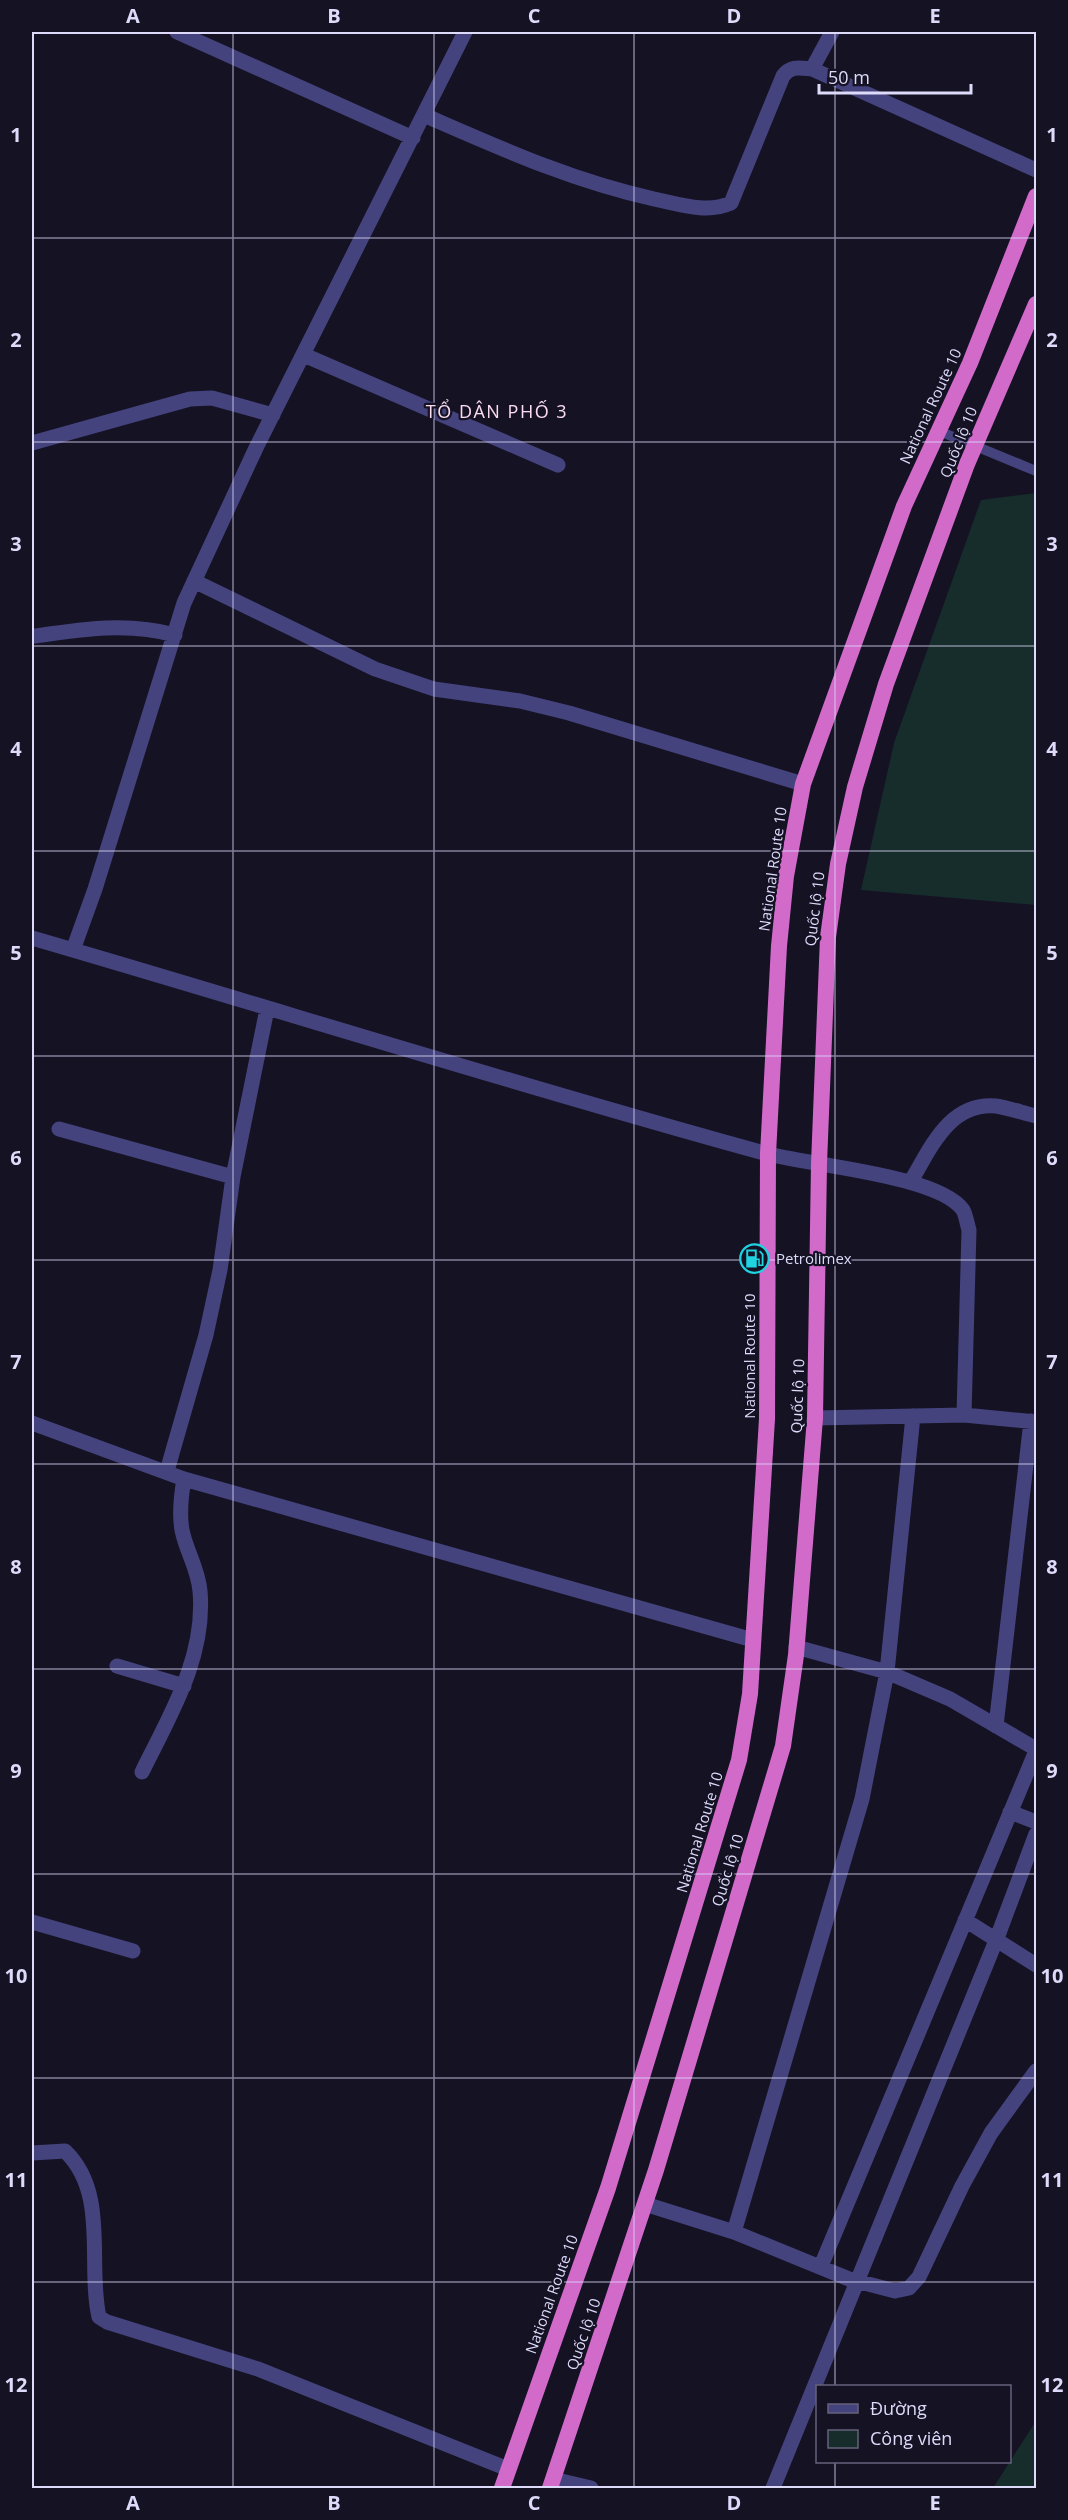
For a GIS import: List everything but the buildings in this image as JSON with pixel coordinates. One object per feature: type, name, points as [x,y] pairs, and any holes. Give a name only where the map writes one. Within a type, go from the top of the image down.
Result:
[{"type":"highway","name":"National Route 10","points":[[502,2488],[608,2188],[739,1760],[750,1694],[767,1419],[768,1154],[779,946],[786,876],[802,784],[904,506],[970,363],[1036,200]]},
{"type":"highway","name":"Quốc lộ 10","points":[[552,2484],[645,2204],[783,1746],[796,1647],[815,1418],[819,1164],[828,937],[838,864],[855,787],[886,684],[975,446],[1036,304]]},
{"type":"street","points":[[177,32],[413,138]]},
{"type":"street","points":[[73,950],[95,889],[175,634],[194,581],[273,415],[465,32]]},
{"type":"street","points":[[812,69],[832,32]]},
{"type":"street","points":[[424,115],[573,177],[690,207],[720,208],[730,203],[783,76],[788,69],[795,67],[812,69],[1036,170]]},
{"type":"street","points":[[304,355],[558,465]]},
{"type":"street","points":[[32,443],[190,399],[212,398],[273,415]]},
{"type":"street","points":[[194,581],[375,669],[434,689],[520,701],[569,713],[802,784]]},
{"type":"street","points":[[35,636],[126,625],[175,634]]},
{"type":"street","points":[[32,938],[267,1009],[768,1154],[911,1181],[963,1210],[969,1230],[964,1414]]},
{"type":"street","points":[[167,1471],[206,1335],[229,1222],[233,1177],[267,1009]]},
{"type":"street","points":[[911,1181],[943,1128],[967,1109],[994,1106],[1036,1116]]},
{"type":"street","points":[[59,1129],[233,1177]]},
{"type":"street","points":[[815,1418],[964,1414],[1034,1421],[996,1726]]},
{"type":"street","points":[[734,2232],[862,1799],[887,1672],[913,1416]]},
{"type":"street","points":[[32,1423],[184,1479],[753,1640]]},
{"type":"street","points":[[142,1772],[184,1686],[196,1654],[201,1594],[197,1568],[182,1530],[180,1503],[184,1479]]},
{"type":"street","points":[[796,1647],[887,1672],[950,1699],[1036,1750],[1024,1817],[969,1922],[826,2268]]},
{"type":"street","points":[[117,1666],[184,1686]]},
{"type":"street","points":[[773,2488],[852,2280],[1036,1834]]},
{"type":"street","points":[[32,1922],[133,1951]]},
{"type":"street","points":[[969,1922],[1036,1965]]},
{"type":"street","points":[[645,2204],[734,2232],[852,2280],[895,2291],[909,2288],[919,2277],[962,2186],[991,2133],[1036,2071]]},
{"type":"street","points":[[32,2152],[65,2151],[77,2163],[85,2180],[90,2195],[93,2224],[93,2265],[99,2317],[107,2322],[258,2369],[508,2469]]},
{"type":"street","points":[[552,2484],[591,2488]]},
{"type":"lane","points":[[939,431],[1036,471]]},
{"type":"green space","points":[[1036,493],[1036,905],[861,890],[894,743],[981,500]]},
{"type":"green space","points":[[1036,2421],[1036,2488],[993,2488]]},
{"type":"place","name":"Petrolimex","points":[[755,1258]]},
{"type":"district","name":"TỔ DÂN PHỐ 3","points":[[497,411]]}]
